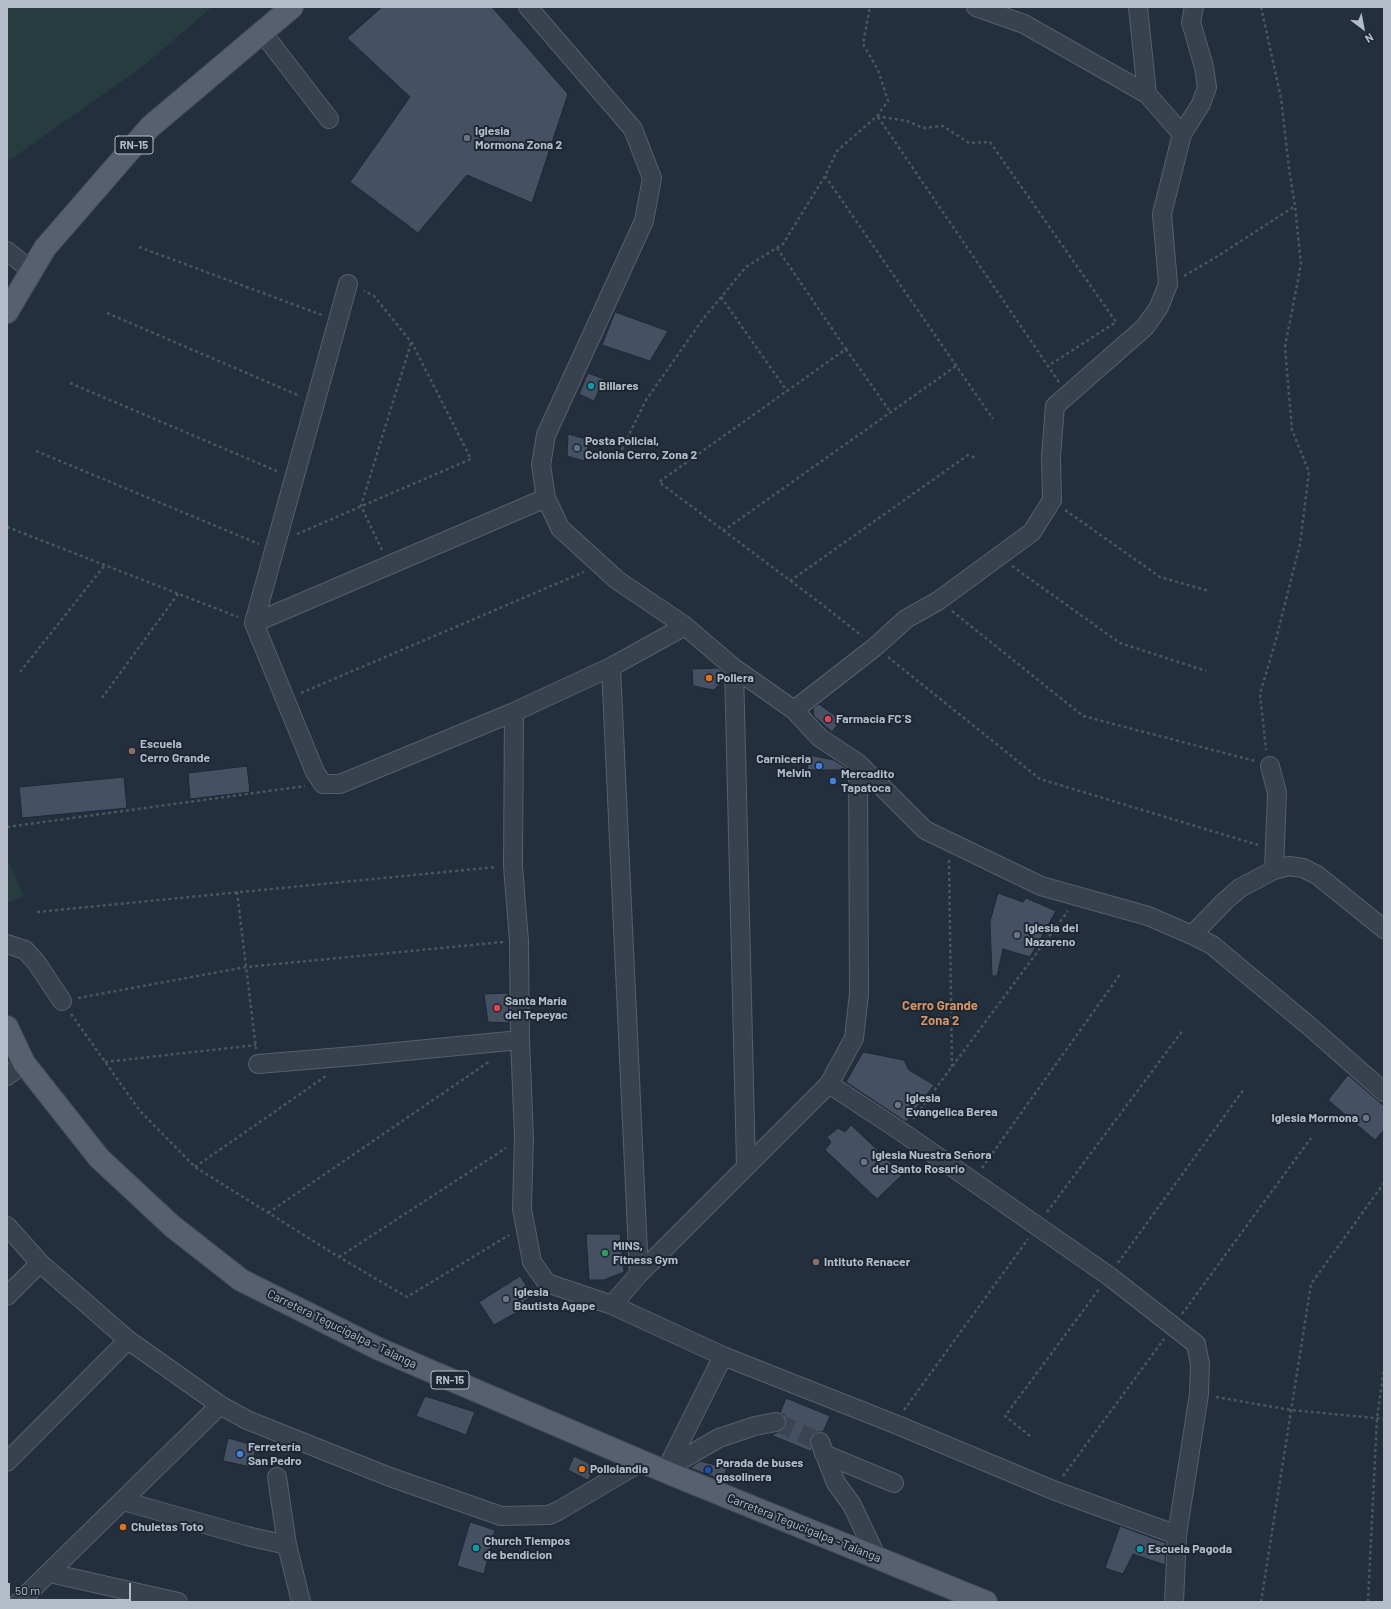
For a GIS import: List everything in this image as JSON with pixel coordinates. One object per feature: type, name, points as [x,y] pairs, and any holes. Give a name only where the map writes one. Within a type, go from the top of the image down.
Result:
[{"type":"main road","name":"RN-15","points":[[7,312],[46,248],[150,127],[292,7]]},
{"type":"main road","name":"Carretera Tegucigalpa - Talanga","points":[[7,1027],[24,1063],[99,1158],[172,1226],[241,1280],[379,1350],[641,1462],[986,1602]]},
{"type":"street","points":[[528,7],[633,129],[652,178],[644,221],[546,435],[541,465],[546,498],[560,528],[617,580],[685,626],[734,668],[794,710],[820,738],[858,763],[926,830],[1041,886],[1148,916],[1212,945],[1308,1025],[1384,1092]]},
{"type":"street","points":[[976,7],[1024,24],[1147,94],[1182,134]]},
{"type":"street","points":[[1138,7],[1147,94]]},
{"type":"street","points":[[794,710],[875,647],[906,619],[938,601],[1032,532],[1052,500],[1051,456],[1055,406],[1145,327],[1159,307],[1168,284],[1162,214],[1182,134],[1201,104],[1207,87],[1204,67],[1191,22],[1194,7]]},
{"type":"street","points":[[262,32],[329,119]]},
{"type":"street","points":[[7,251],[32,271]]},
{"type":"street","points":[[348,284],[254,623],[284,700],[315,772],[323,784],[340,784],[514,712],[611,667],[685,626]]},
{"type":"street","points":[[254,623],[546,498]]},
{"type":"street","points":[[611,667],[639,1274]]},
{"type":"street","points":[[734,668],[746,1166]]},
{"type":"street","points":[[514,712],[513,866],[519,941],[520,1040],[524,1137],[522,1209],[532,1262],[547,1283],[612,1305],[723,1356],[895,1424],[1053,1490],[1177,1535]]},
{"type":"street","points":[[612,1305],[639,1274],[829,1084],[854,1038],[859,994],[858,763]]},
{"type":"street","points":[[1270,766],[1277,793],[1274,870]]},
{"type":"street","points":[[1192,935],[1225,901],[1240,888],[1274,870],[1289,866],[1303,868],[1317,875],[1384,929]]},
{"type":"street","points":[[7,944],[25,950],[36,962],[62,1001]]},
{"type":"street","points":[[258,1064],[520,1040]]},
{"type":"street","points":[[7,1076],[24,1063]]},
{"type":"street","points":[[829,1084],[902,1132],[1109,1276],[1196,1344],[1200,1364],[1199,1394],[1177,1535],[1174,1602]]},
{"type":"street","points":[[7,1226],[40,1263],[128,1340],[220,1405],[247,1420],[390,1477],[484,1511],[505,1516],[549,1515],[554,1514],[641,1462]]},
{"type":"street","points":[[7,1296],[40,1263]]},
{"type":"street","points":[[7,1462],[128,1340]]},
{"type":"street","points":[[668,1473],[723,1356]]},
{"type":"street","points":[[19,1602],[220,1405]]},
{"type":"street","points":[[668,1473],[681,1460],[719,1438],[755,1426],[776,1422]]},
{"type":"street","points":[[877,1558],[852,1505],[836,1483],[822,1448],[894,1483]]},
{"type":"street","points":[[277,1477],[287,1545],[301,1602]]},
{"type":"street","points":[[123,1501],[247,1536],[287,1545]]},
{"type":"street","points":[[50,1573],[178,1602]]},
{"type":"path","points":[[619,455],[646,400],[703,319],[746,268],[783,244],[825,176],[838,151],[877,116],[888,101],[878,70],[863,44],[870,7]]},
{"type":"path","points":[[938,601],[1083,716],[1270,766],[1266,749],[1260,694],[1275,643],[1300,544],[1309,472],[1292,430],[1285,347],[1301,264],[1281,98],[1261,7]]},
{"type":"path","points":[[877,116],[1068,395]]},
{"type":"path","points":[[877,116],[907,121],[923,128],[943,126],[969,143],[990,142],[1116,322],[1048,366]]},
{"type":"path","points":[[825,176],[993,418]]},
{"type":"path","points":[[1168,284],[1218,256],[1295,206]]},
{"type":"path","points":[[139,247],[338,321]]},
{"type":"path","points":[[777,248],[891,413]]},
{"type":"path","points":[[36,451],[275,546],[361,506],[470,459],[412,343],[374,296],[348,284]]},
{"type":"path","points":[[721,297],[787,391]]},
{"type":"path","points":[[107,313],[315,402]]},
{"type":"path","points":[[390,565],[361,506],[412,343]]},
{"type":"path","points":[[846,349],[659,482],[875,647],[1040,779],[1274,849]]},
{"type":"path","points":[[724,531],[956,366]]},
{"type":"path","points":[[70,383],[294,479]]},
{"type":"path","points":[[790,581],[968,455],[976,458]]},
{"type":"path","points":[[1052,500],[1160,577],[1209,591]]},
{"type":"path","points":[[7,527],[254,623]]},
{"type":"path","points":[[999,556],[1120,643],[1206,671]]},
{"type":"path","points":[[20,672],[105,565]]},
{"type":"path","points":[[284,700],[600,565]]},
{"type":"path","points":[[102,698],[178,594]]},
{"type":"path","points":[[7,827],[323,784]]},
{"type":"path","points":[[949,842],[952,1067]]},
{"type":"path","points":[[37,912],[513,866]]},
{"type":"path","points":[[237,892],[258,1064]]},
{"type":"path","points":[[902,1132],[1079,897]]},
{"type":"path","points":[[519,941],[246,967],[62,1001],[140,1111],[195,1167],[339,1257],[407,1296],[525,1226]]},
{"type":"path","points":[[972,1181],[1121,973]]},
{"type":"path","points":[[105,1062],[256,1045]]},
{"type":"path","points":[[268,1213],[494,1058]]},
{"type":"path","points":[[195,1167],[329,1074]]},
{"type":"path","points":[[339,1257],[524,1137]]},
{"type":"path","points":[[1261,1602],[1311,1284],[1384,1183]]},
{"type":"path","points":[[1368,1602],[1377,1418],[1384,1369]]},
{"type":"path","points":[[1199,1394],[1291,1410],[1384,1419]]},
{"type":"green space","points":[[7,7],[212,7],[142,67],[7,162]]},
{"type":"green space","points":[[7,858],[24,896],[7,903]]},
{"type":"building","name":"Iglesia Mormona Zona 2","points":[[382,7],[492,7],[568,94],[532,203],[467,175],[418,233],[350,182],[410,97],[347,38]]},
{"type":"building","points":[[615,312],[668,331],[650,361],[602,345]]},
{"type":"building","name":"Billares","points":[[588,373],[604,379],[594,401],[579,394]]},
{"type":"building","name":"Posta Policial, Colonia Cerro, Zona 2","points":[[568,434],[590,440],[584,461],[567,456]]},
{"type":"building","name":"Pollera","points":[[718,668],[724,673],[724,679],[714,690],[693,686],[692,669]]},
{"type":"building","name":"Farmacia FC´S","points":[[819,704],[841,720],[832,732],[814,716],[813,708]]},
{"type":"building","name":"Carniceria Melvin","points":[[809,755],[834,760],[848,770],[807,770]]},
{"type":"building","points":[[247,766],[250,792],[190,799],[188,773]]},
{"type":"building","points":[[124,777],[127,808],[22,818],[19,787]]},
{"type":"building","name":"Iglesia del Nazareno","points":[[998,893],[1023,902],[1026,898],[1056,911],[1030,957],[1003,949],[997,976],[992,976],[990,921]]},
{"type":"building","name":"Santa María del Tepeyac","points":[[508,993],[509,1023],[488,1022],[484,994]]},
{"type":"building","name":"Iglesia Evangelica Berea","points":[[863,1052],[904,1060],[909,1070],[934,1085],[906,1122],[846,1082]]},
{"type":"building","name":"Iglesia Mormona","points":[[1348,1075],[1384,1106],[1384,1130],[1375,1140],[1328,1100]]},
{"type":"building","name":"Iglesia Nuestra Señora del Santo Rosario","points":[[851,1125],[903,1174],[877,1199],[825,1150],[831,1142],[827,1137],[838,1128],[845,1132]]},
{"type":"building","name":"MINS, Fitness Gym","points":[[586,1234],[620,1234],[624,1272],[604,1280],[589,1280]]},
{"type":"building","name":"Iglesia Bautista Agape","points":[[520,1276],[533,1296],[524,1301],[526,1307],[494,1325],[479,1302]]},
{"type":"building","points":[[425,1396],[475,1412],[466,1435],[416,1416]]},
{"type":"building","points":[[786,1398],[830,1416],[823,1432],[817,1432],[812,1436],[810,1441],[812,1452],[771,1435],[783,1430],[786,1426],[784,1415],[780,1413]]},
{"type":"building","name":"Ferretería San Pedro","points":[[228,1438],[257,1446],[251,1467],[223,1461]]},
{"type":"building","name":"Pollolandia","points":[[574,1456],[596,1467],[588,1480],[568,1470]]},
{"type":"building","name":"Parada de buses gasolinera","points":[[700,1461],[727,1468],[722,1480],[690,1468]]},
{"type":"building","name":"Church Tiempos de bendicion","points":[[470,1522],[495,1530],[484,1574],[457,1566]]},
{"type":"building","name":"Escuela Pagoda","points":[[1120,1526],[1166,1543],[1165,1565],[1133,1554],[1123,1574],[1105,1568]]},
{"type":"tunnel","points":[[776,1422],[820,1442]]},
{"type":"place","name":"Iglesia Mormona Zona 2","points":[[467,138]]},
{"type":"place","name":"Billares","points":[[591,386]]},
{"type":"place","name":"Posta Policial, Colonia Cerro, Zona 2","points":[[577,448]]},
{"type":"place","name":"Pollera","points":[[709,678]]},
{"type":"place","name":"Farmacia FC´S","points":[[828,719]]},
{"type":"place","name":"Escuela Cerro Grande","points":[[132,751]]},
{"type":"place","name":"Carniceria Melvin","points":[[819,766]]},
{"type":"place","name":"Mercadito Tapatoca","points":[[833,781]]},
{"type":"place","name":"Iglesia del Nazareno","points":[[1017,935]]},
{"type":"place","name":"Santa María del Tepeyac","points":[[497,1008]]},
{"type":"place","name":"Iglesia Evangelica Berea","points":[[898,1105]]},
{"type":"place","name":"Iglesia Mormona","points":[[1366,1118]]},
{"type":"place","name":"Iglesia Nuestra Señora del Santo Rosario","points":[[864,1162]]},
{"type":"place","name":"MINS, Fitness Gym","points":[[605,1253]]},
{"type":"place","name":"Intituto Renacer","points":[[816,1262]]},
{"type":"place","name":"Iglesia Bautista Agape","points":[[506,1299]]},
{"type":"place","name":"Ferretería San Pedro","points":[[240,1454]]},
{"type":"place","name":"Pollolandia","points":[[582,1469]]},
{"type":"place","name":"Parada de buses gasolinera","points":[[708,1470]]},
{"type":"place","name":"Chuletas Toto","points":[[123,1527]]},
{"type":"place","name":"Church Tiempos de bendicion","points":[[476,1548]]},
{"type":"place","name":"Escuela Pagoda","points":[[1140,1549]]},
{"type":"district","name":"Cerro Grande Zona 2","points":[[940,1014]]}]
